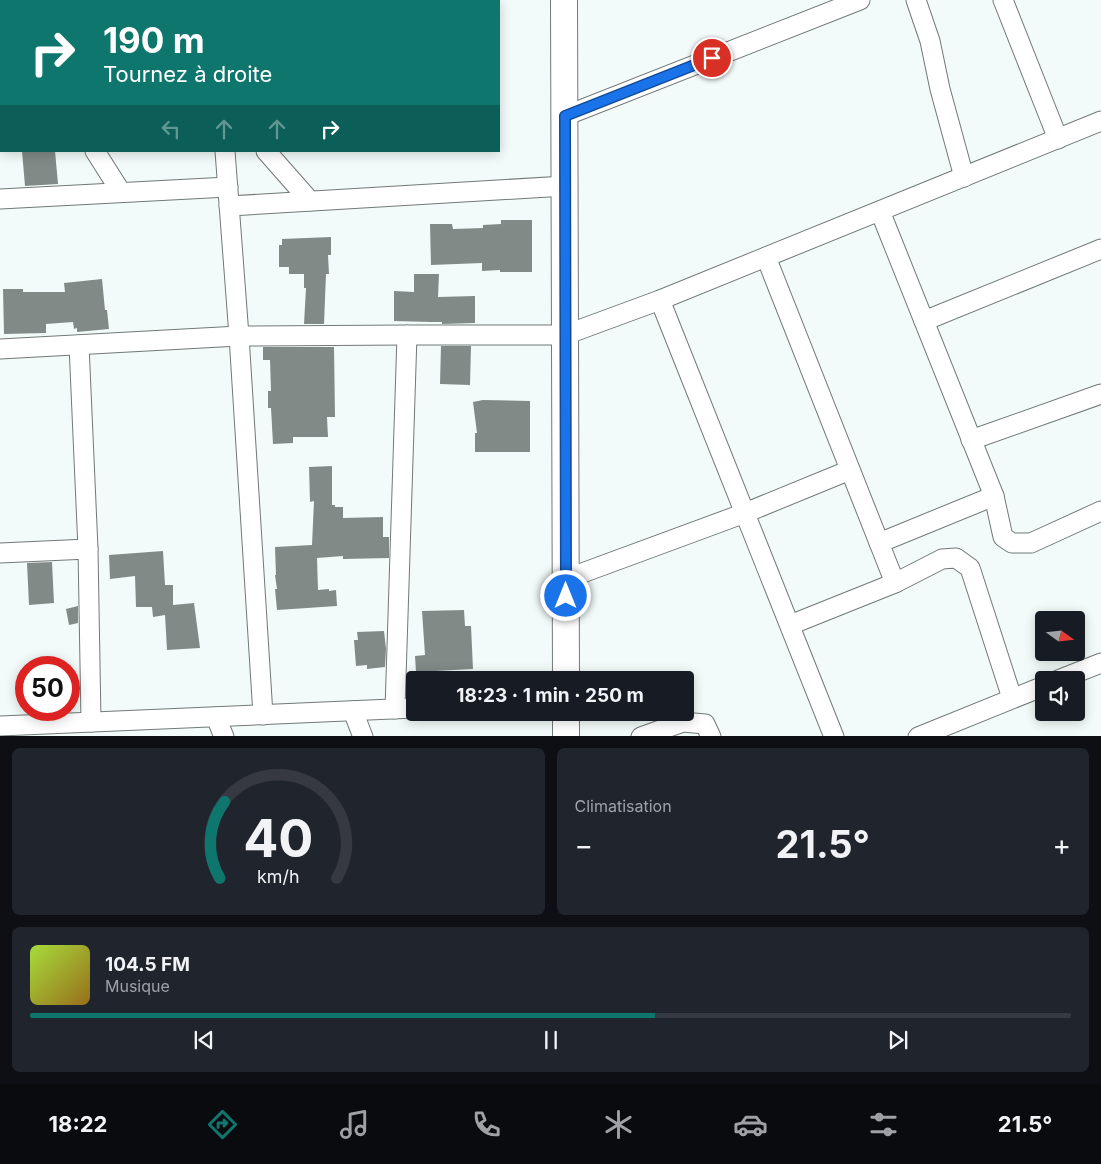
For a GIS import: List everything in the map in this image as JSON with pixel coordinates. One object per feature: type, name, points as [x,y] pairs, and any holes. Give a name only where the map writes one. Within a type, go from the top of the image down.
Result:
[{"type":"main road","points":[[564,0],[566,671]]},
{"type":"main road","points":[[566,721],[566,736]]},
{"type":"street","points":[[565,116],[860,0]]},
{"type":"street","points":[[916,0],[930,41],[940,89],[964,177]]},
{"type":"street","points":[[1003,0],[1058,139]]},
{"type":"street","points":[[0,349],[239,336],[565,335],[660,300],[1101,121]]},
{"type":"street","points":[[96,152],[121,192]]},
{"type":"street","points":[[225,152],[239,336],[263,715]]},
{"type":"street","points":[[267,152],[310,201]]},
{"type":"street","points":[[0,199],[228,186]]},
{"type":"street","points":[[229,206],[565,186]]},
{"type":"street","points":[[880,211],[994,496],[1004,536],[1012,543],[1031,543],[1101,511]]},
{"type":"street","points":[[924,321],[1101,249]]},
{"type":"street","points":[[766,257],[895,583]]},
{"type":"street","points":[[660,300],[834,736]]},
{"type":"street","points":[[395,709],[407,334]]},
{"type":"street","points":[[79,345],[88,549],[91,722]]},
{"type":"street","points":[[971,440],[1101,394]]},
{"type":"street","points":[[566,579],[745,513],[850,470]]},
{"type":"street","points":[[879,542],[994,496]]},
{"type":"street","points":[[0,553],[88,549]]},
{"type":"street","points":[[790,625],[895,583],[942,559],[956,558],[970,568],[1012,698]]},
{"type":"street","points":[[1080,671],[1101,662]]},
{"type":"street","points":[[918,736],[1035,689]]},
{"type":"street","points":[[0,726],[35,731],[64,730],[91,722],[406,708]]},
{"type":"street","points":[[353,711],[363,736]]},
{"type":"street","points":[[216,717],[224,736]]},
{"type":"street","points":[[642,736],[682,722],[705,724],[711,736]]},
{"type":"building","points":[[22,152],[55,152],[58,184],[25,186]]},
{"type":"building","points":[[501,220],[532,220],[532,272],[482,271],[482,263],[431,265],[430,224],[452,224],[453,229],[483,228],[483,225],[501,224]]},
{"type":"building","points":[[331,237],[331,255],[328,255],[329,274],[326,274],[324,324],[304,324],[306,288],[304,288],[304,274],[289,274],[289,267],[279,267],[279,245],[282,245],[282,239]]},
{"type":"building","points":[[414,274],[439,274],[438,297],[475,296],[475,323],[442,324],[442,322],[394,321],[394,291],[414,292]]},
{"type":"building","points":[[102,279],[109,329],[77,332],[77,328],[74,329],[73,322],[46,324],[46,333],[4,334],[3,289],[23,289],[23,292],[65,292],[64,283]]},
{"type":"building","points":[[441,346],[471,346],[470,385],[440,384]]},
{"type":"building","points":[[263,347],[334,347],[335,417],[327,417],[328,437],[293,437],[293,443],[273,444],[271,408],[268,408],[268,391],[271,391],[270,360],[263,360]]},
{"type":"building","points":[[483,400],[530,401],[530,452],[475,452],[475,433],[477,433],[473,402]]},
{"type":"building","points":[[332,466],[332,505],[343,507],[343,518],[383,517],[383,537],[389,537],[389,558],[343,559],[343,556],[317,558],[318,590],[336,590],[337,606],[277,610],[275,547],[312,545],[314,501],[310,502],[309,467]]},
{"type":"building","points":[[163,551],[165,585],[173,585],[173,605],[194,603],[200,648],[167,650],[165,615],[153,617],[152,607],[136,607],[135,576],[110,579],[109,555]]},
{"type":"building","points":[[52,562],[54,603],[29,605],[27,563]]},
{"type":"building","points":[[78,606],[78,623],[69,625],[66,609]]},
{"type":"building","points":[[464,610],[465,626],[471,626],[473,669],[416,671],[415,656],[425,655],[422,611]]},
{"type":"building","points":[[384,631],[385,667],[367,669],[367,665],[356,666],[354,640],[358,640],[357,632]]},
{"type":"route","points":[[566,596],[565,116],[712,58]]}]
